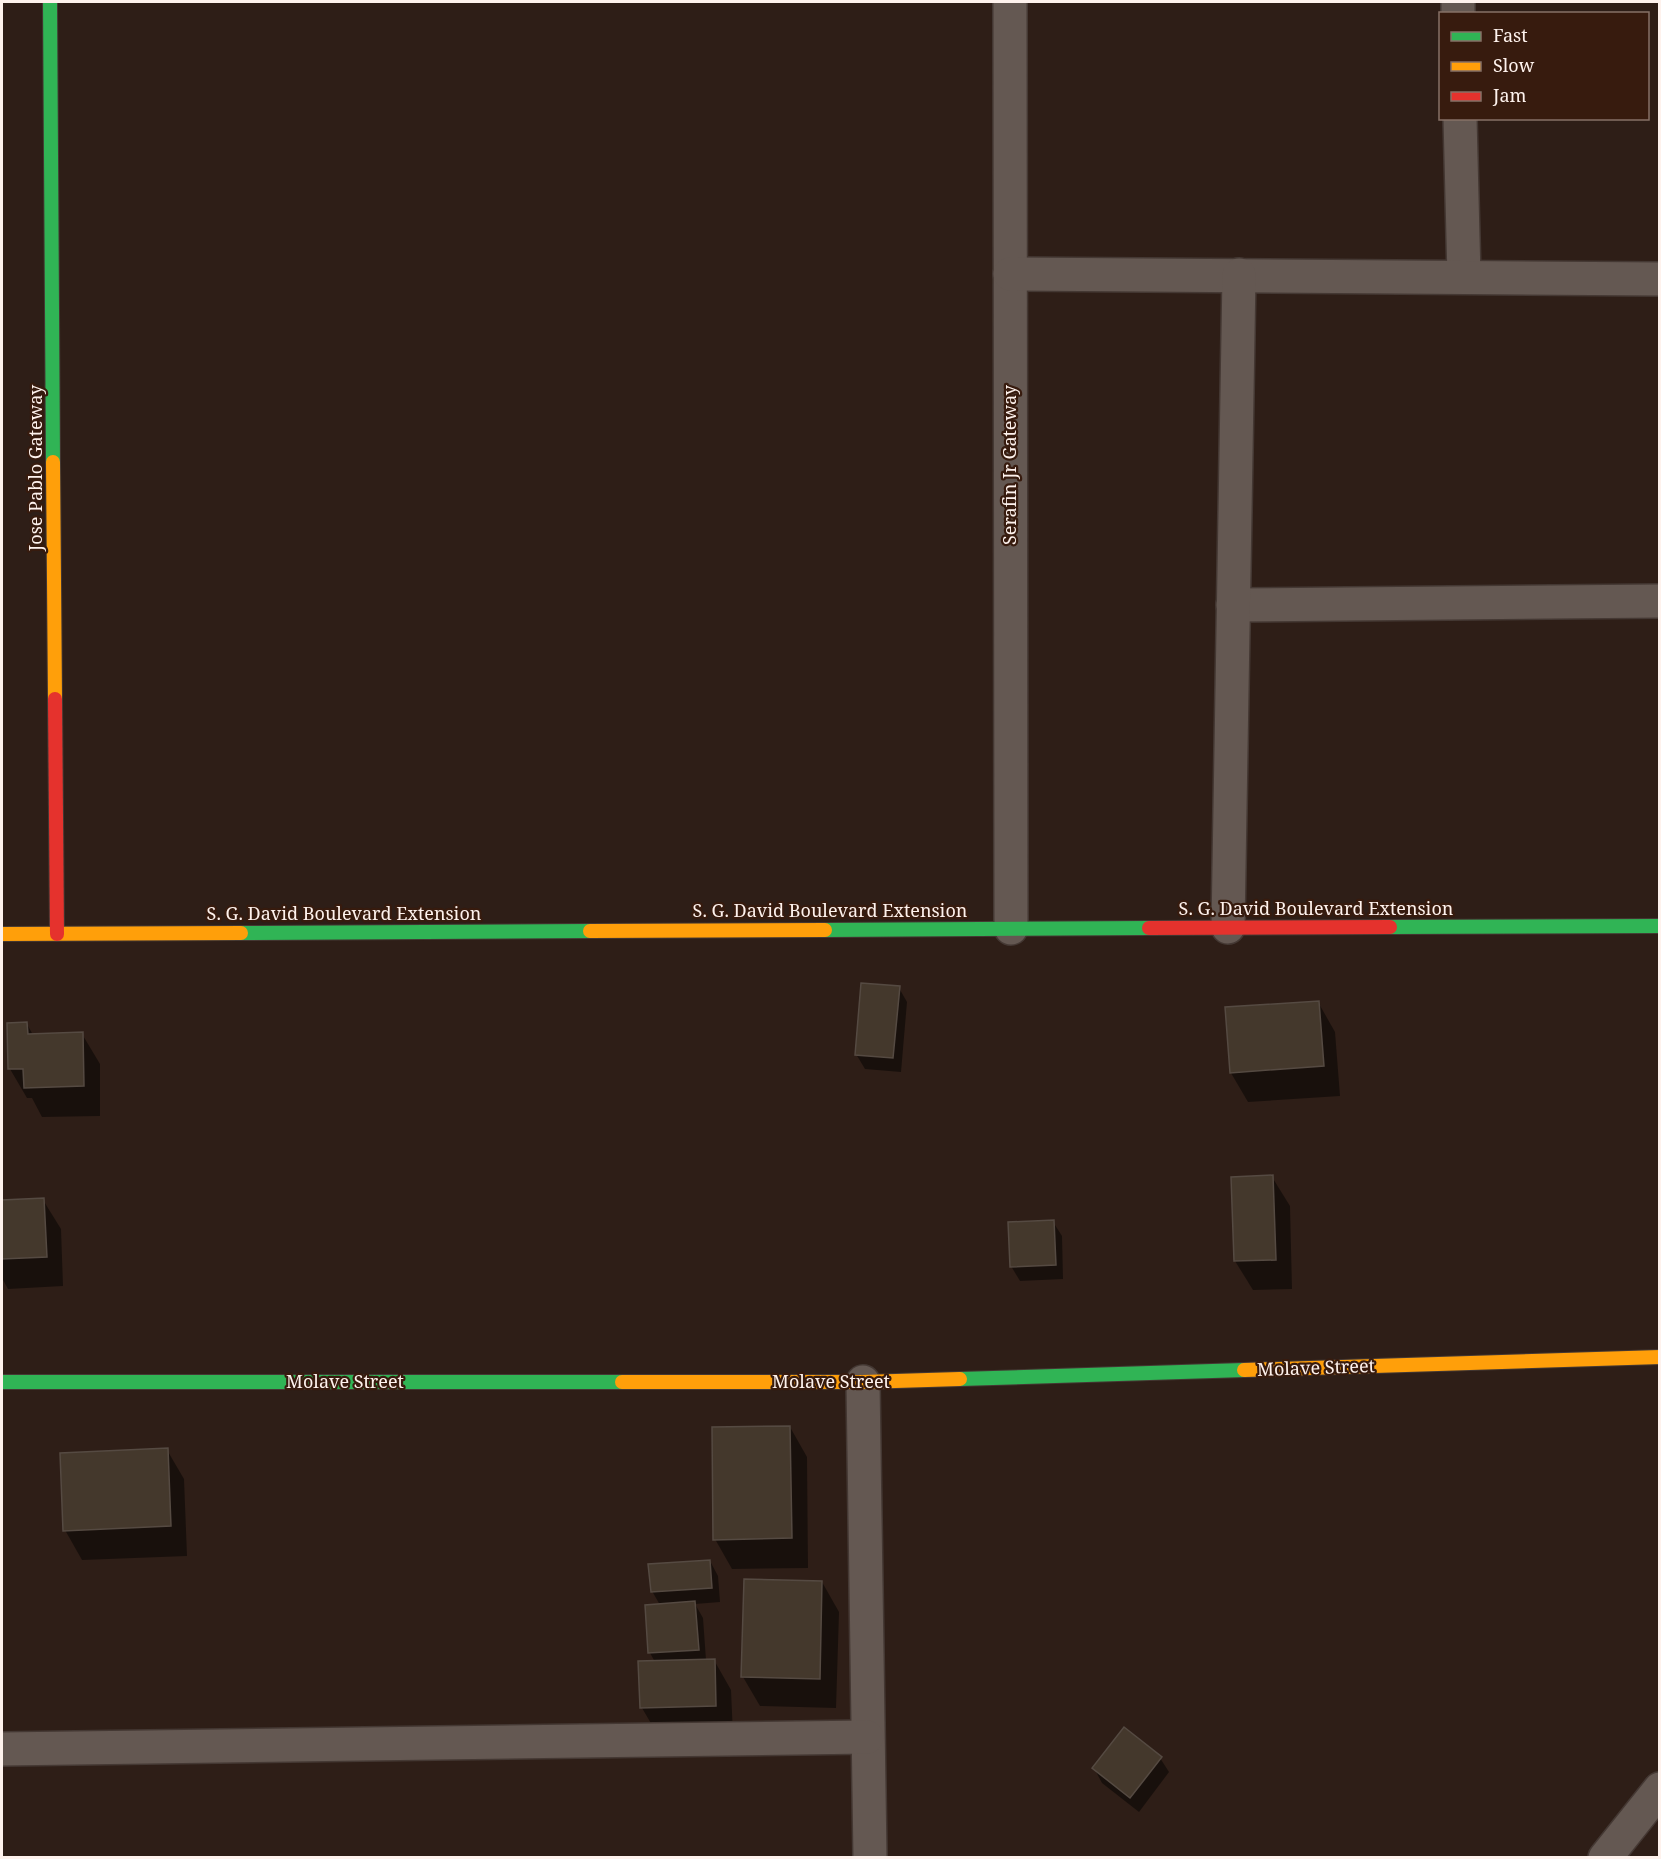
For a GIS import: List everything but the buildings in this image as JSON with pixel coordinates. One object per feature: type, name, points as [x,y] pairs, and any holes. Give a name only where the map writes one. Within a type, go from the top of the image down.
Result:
[{"type":"street","name":"Jose Pablo Gateway","points":[[50,2],[57,933]]},
{"type":"street","name":"Serafin Jr Gateway","points":[[1010,2],[1011,928]]},
{"type":"street","points":[[1460,120],[1464,277]]},
{"type":"street","points":[[1010,274],[1659,279]]},
{"type":"street","points":[[1228,927],[1239,275]]},
{"type":"street","points":[[1233,605],[1659,601]]},
{"type":"street","name":"S. G. David Boulevard Extension","points":[[2,934],[1659,926]]},
{"type":"street","name":"Molave Street","points":[[2,1382],[863,1382],[1659,1357]]},
{"type":"street","points":[[863,1382],[870,1857]]},
{"type":"street","points":[[2,1749],[867,1737]]},
{"type":"street","points":[[1605,1857],[1659,1789]]},
{"type":"traffic: fast","points":[[50,2],[53,462]]},
{"type":"traffic: fast","points":[[1390,927],[1660,926]]},
{"type":"traffic: fast","points":[[825,930],[1149,928]]},
{"type":"traffic: fast","points":[[241,933],[590,931]]},
{"type":"traffic: fast","points":[[960,1379],[1244,1370]]},
{"type":"traffic: fast","points":[[2,1382],[622,1382]]},
{"type":"traffic: slow","points":[[53,462],[55,699]]},
{"type":"traffic: slow","points":[[590,931],[825,930]]},
{"type":"traffic: slow","points":[[2,934],[241,933]]},
{"type":"traffic: slow","points":[[1244,1370],[1660,1357]]},
{"type":"traffic: slow","points":[[622,1382],[863,1382],[960,1379]]},
{"type":"traffic: jam","points":[[55,699],[57,934]]},
{"type":"traffic: jam","points":[[1149,928],[1390,927]]}]
